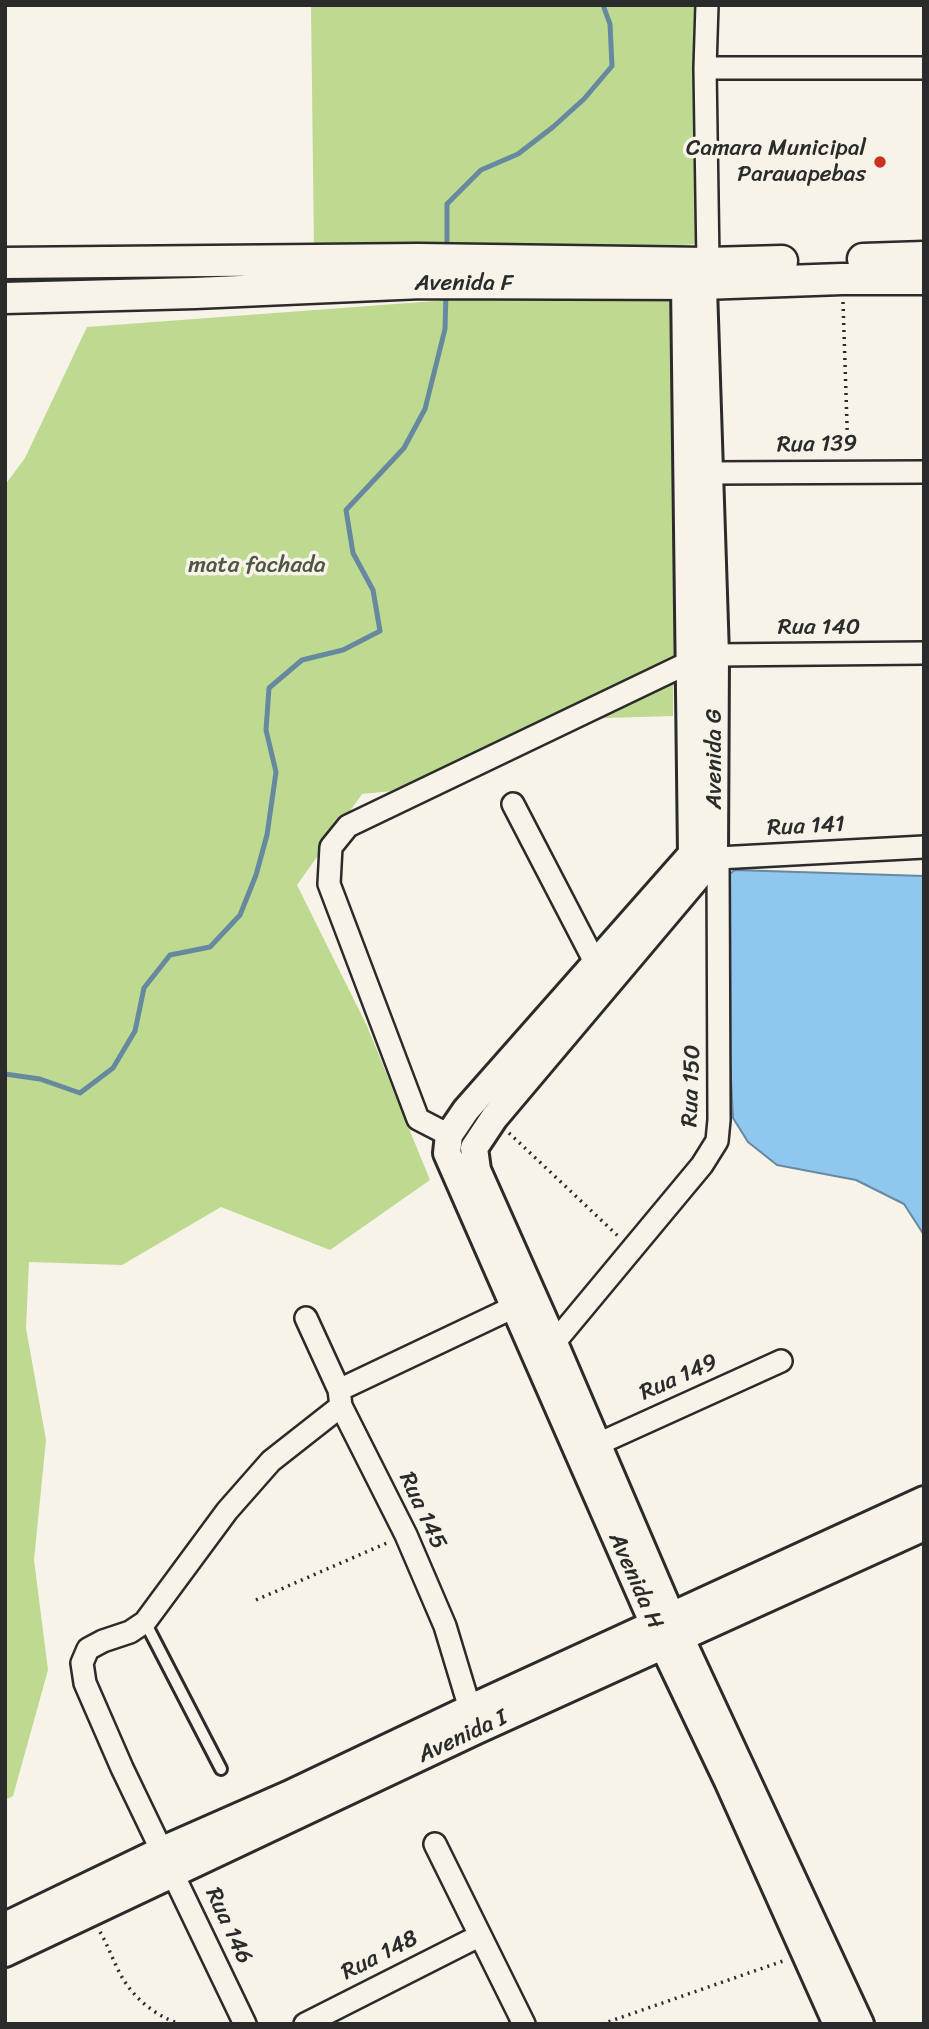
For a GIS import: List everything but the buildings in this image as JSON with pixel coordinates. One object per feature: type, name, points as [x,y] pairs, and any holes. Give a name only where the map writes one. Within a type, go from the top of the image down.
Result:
[{"type":"main road","name":"Avenida F","points":[[699,277],[924,257]]},
{"type":"main road","name":"Avenida F","points":[[5,263],[924,279]]},
{"type":"main road","name":"Avenida F","points":[[5,298],[195,293],[420,271]]},
{"type":"street","name":"Avenida G","points":[[707,5],[690,662],[708,856]]},
{"type":"street","points":[[705,68],[924,68]]},
{"type":"street","name":"Avenida G","points":[[699,277],[710,473],[715,655],[708,856]]},
{"type":"street","name":"Rua 139","points":[[710,473],[924,472]]},
{"type":"street","name":"Rua 140","points":[[715,655],[924,653]]},
{"type":"street","points":[[690,662],[348,826],[331,847],[329,884],[418,1119],[474,1148],[494,1118],[708,856]]},
{"type":"street","points":[[513,804],[596,964]]},
{"type":"street","name":"Rua 141","points":[[708,856],[924,848]]},
{"type":"street","points":[[449,1135],[466,1110],[596,964],[708,856]]},
{"type":"street","name":"Rua 150","points":[[554,1343],[702,1165],[717,1141],[720,1089],[708,856]]},
{"type":"street","name":"Avenida H","points":[[449,1135],[447,1153],[451,1168],[514,1307],[667,1631],[860,2024]]},
{"type":"street","name":"Avenida H","points":[[474,1148],[477,1170],[598,1444],[667,1631],[727,1781],[837,2024]]},
{"type":"street","points":[[145,1622],[227,1511],[271,1461],[340,1398],[514,1307]]},
{"type":"street","name":"Rua 145","points":[[306,1318],[445,1626],[473,1720]]},
{"type":"street","name":"Rua 149","points":[[598,1444],[781,1361]]},
{"type":"street","name":"Avenida I","points":[[5,1926],[168,1861],[292,1805],[667,1631],[924,1500]]},
{"type":"street","name":"Avenida I","points":[[667,1631],[924,1527]]},
{"type":"street","name":"Rua 146","points":[[145,1622],[130,1632],[88,1649],[82,1663],[85,1683],[122,1768],[245,2024]]},
{"type":"street","points":[[435,1843],[524,2024]]},
{"type":"street","name":"Avenida I","points":[[5,1953],[89,1913],[168,1861]]},
{"type":"street","name":"Rua 148","points":[[305,2024],[479,1936]]},
{"type":"lane","points":[[145,1622],[221,1769]]},
{"type":"path","points":[[842,279],[848,471]]},
{"type":"path","points":[[494,1118],[632,1250]]},
{"type":"path","points":[[256,1600],[406,1535]]},
{"type":"path","points":[[89,1913],[108,1944],[122,1978],[151,2010],[180,2024]]},
{"type":"path","points":[[602,2024],[805,1955]]},
{"type":"green space","points":[[311,5],[703,5],[696,244],[634,249],[314,249]]},
{"type":"green space","name":"mata fachada","points":[[677,283],[673,716],[539,720],[454,785],[362,794],[297,885],[367,1026],[430,1180],[330,1250],[221,1207],[122,1265],[29,1262],[26,1328],[46,1440],[34,1560],[48,1670],[13,1796],[5,1800],[5,485],[25,458],[87,327]]},
{"type":"water","points":[[735,870],[924,876],[924,1235],[904,1204],[856,1180],[777,1165],[748,1142],[733,1118],[721,885]]},
{"type":"waterway","points":[[447,249],[447,204],[481,170],[518,154],[553,127],[584,99],[612,66],[610,24],[603,5]]},
{"type":"waterway","points":[[5,1074],[40,1079],[80,1093],[113,1068],[135,1031],[144,988],[170,955],[210,947],[240,915],[256,875],[267,835],[276,772],[266,730],[269,688],[302,660],[343,650],[380,631],[373,590],[353,553],[346,510],[404,448],[425,409],[445,329],[446,293]]},
{"type":"place","name":"Camara Municipal Parauapebas","points":[[880,162]]}]
